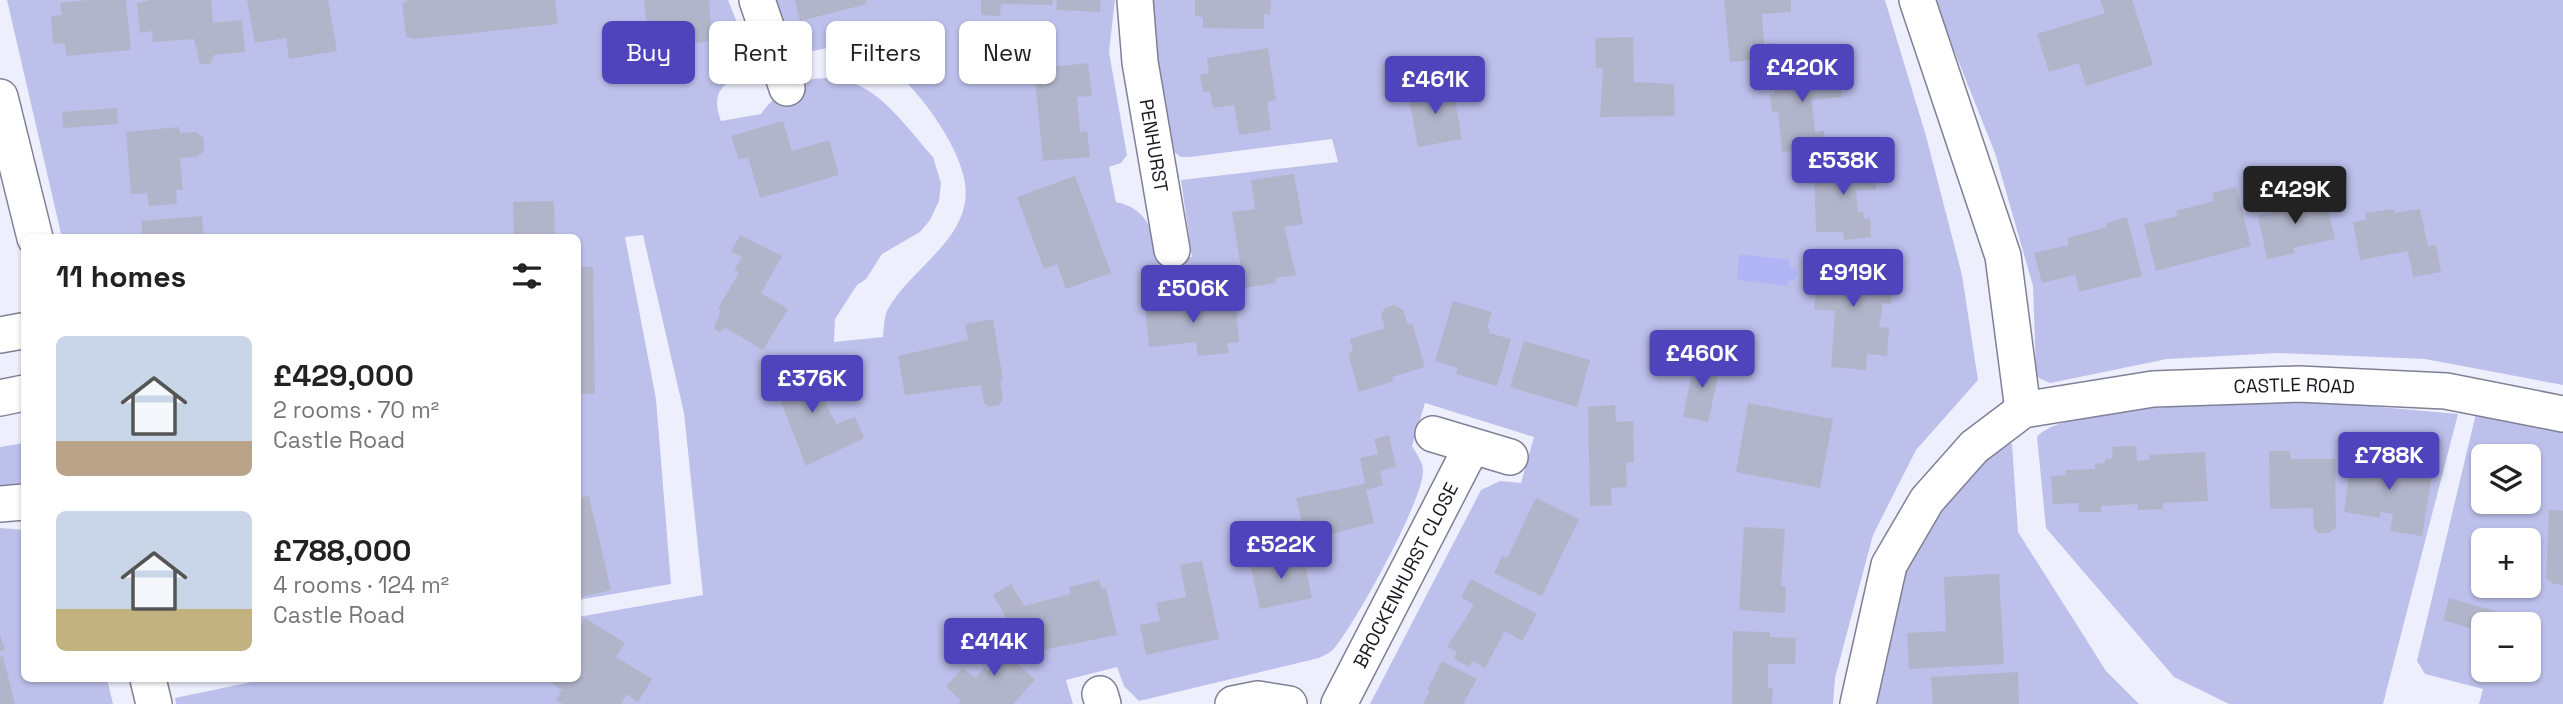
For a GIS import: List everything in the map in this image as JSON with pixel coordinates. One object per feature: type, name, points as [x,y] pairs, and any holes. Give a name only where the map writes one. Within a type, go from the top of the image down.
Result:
[{"type":"street","points":[[757,0],[787,88]]},
{"type":"street","name":"PENHURST","points":[[1135,0],[1140,62],[1172,250]]},
{"type":"street","points":[[1917,0],[1948,100],[2003,256],[2023,410]]},
{"type":"street","points":[[0,97],[34,234]]},
{"type":"street","name":"CASTLE ROAD","points":[[1858,704],[1889,565],[1927,500],[1974,447],[2023,410],[2153,389],[2299,384],[2446,391],[2563,414]]},
{"type":"street","points":[[0,396],[21,393]]},
{"type":"street","points":[[1433,434],[1510,457]]},
{"type":"street","name":"BROCKENHURST CLOSE","points":[[1339,704],[1472,446]]},
{"type":"street","points":[[0,503],[21,502]]},
{"type":"street","points":[[149,682],[154,704]]},
{"type":"street","points":[[1234,704],[1258,699],[1289,704]]},
{"type":"shaded area","points":[[7,0],[728,0],[736,21],[709,21],[709,84],[726,84],[718,97],[717,107],[721,121],[761,114],[784,91],[797,84],[812,84],[812,80],[826,78],[826,84],[854,84],[872,93],[896,115],[933,157],[941,183],[939,201],[930,220],[920,232],[882,254],[866,279],[857,285],[835,319],[834,342],[883,337],[887,311],[897,295],[950,237],[959,221],[965,203],[965,183],[960,164],[938,122],[908,84],[945,84],[945,21],[826,21],[826,49],[812,51],[812,21],[778,21],[769,0],[1115,0],[1109,52],[1127,155],[1121,163],[1109,167],[1116,202],[1127,205],[1142,216],[1155,240],[1159,260],[1192,257],[1181,180],[1338,162],[1332,139],[1190,157],[1181,157],[1174,152],[1155,40],[1153,0],[1885,0],[1926,136],[1962,275],[1978,380],[1916,450],[1873,535],[1835,678],[1833,704],[1370,704],[1481,490],[1500,481],[1521,483],[1534,437],[1425,403],[1412,446],[1423,470],[1413,506],[1388,559],[1346,633],[1334,648],[1319,658],[1139,701],[1124,686],[1117,667],[1066,680],[1073,704],[176,704],[175,698],[251,682],[581,682],[581,616],[703,595],[684,413],[643,235],[625,237],[656,399],[671,584],[581,599],[581,234],[61,234]]},
{"type":"shaded area","points":[[1934,0],[2563,0],[2563,385],[2425,359],[2278,353],[2167,359],[2050,383],[2039,378],[2036,372],[2033,286],[1995,153]]},
{"type":"shaded area","points":[[1739,254],[1790,260],[1789,267],[1796,270],[1797,276],[1793,281],[1789,280],[1788,286],[1737,280]]},
{"type":"shaded area","points":[[2261,402],[2346,404],[2458,414],[2383,704],[2229,704],[2174,677],[2046,528],[2037,437],[2052,427],[2107,413]]},
{"type":"shaded area","points":[[2478,405],[2563,425],[2563,704],[2479,704],[2483,689],[2425,674],[2417,661]]},
{"type":"shaded area","points":[[2002,443],[2012,444],[2018,532],[2106,671],[2139,704],[1871,704],[1898,568],[1935,506]]},
{"type":"shaded area","points":[[21,444],[21,495],[0,495],[0,447]]},
{"type":"shaded area","points":[[0,528],[21,530],[21,682],[108,682],[113,704],[0,704]]},
{"type":"building","points":[[126,0],[131,50],[66,56],[65,43],[53,44],[51,16],[62,15],[60,3]]},
{"type":"building","points":[[151,0],[211,0],[213,23],[242,20],[245,52],[214,55],[210,64],[200,64],[194,39],[153,42],[152,31],[140,33],[137,3]]},
{"type":"building","points":[[247,0],[328,0],[337,51],[289,59],[286,38],[255,43]]},
{"type":"building","points":[[410,0],[555,0],[558,24],[415,39],[406,37],[402,3]]},
{"type":"building","points":[[644,0],[709,0],[709,41],[695,43],[695,21],[646,21]]},
{"type":"building","points":[[795,0],[866,0],[867,4],[800,21]]},
{"type":"building","points":[[981,0],[1053,0],[1052,5],[1001,4],[1000,16],[981,15]]},
{"type":"building","points":[[1057,0],[1101,0],[1100,12],[1056,10]]},
{"type":"building","points":[[1195,0],[1271,0],[1270,15],[1264,14],[1264,29],[1203,28],[1203,17],[1195,16]]},
{"type":"building","points":[[1724,0],[1791,0],[1791,12],[1762,14],[1764,44],[1775,43],[1776,58],[1730,62]]},
{"type":"building","points":[[2100,0],[2132,0],[2153,65],[2086,86],[2079,63],[2049,72],[2037,34],[2105,13]]},
{"type":"building","points":[[1633,37],[1634,82],[1674,84],[1675,116],[1600,117],[1603,68],[1596,68],[1595,38]]},
{"type":"building","points":[[1268,48],[1276,100],[1267,102],[1271,130],[1239,135],[1234,105],[1213,108],[1210,91],[1203,92],[1200,75],[1209,73],[1207,58]]},
{"type":"building","points":[[1088,63],[1092,96],[1077,97],[1080,132],[1087,131],[1090,157],[1043,161],[1035,84],[1056,84],[1056,67]]},
{"type":"building","points":[[1813,64],[1814,70],[1830,68],[1831,75],[1840,74],[1842,97],[1812,100],[1815,132],[1824,130],[1825,148],[1782,152],[1778,111],[1772,112],[1770,94],[1775,94],[1772,68]]},
{"type":"building","points":[[1452,84],[1462,139],[1418,147],[1408,92]]},
{"type":"building","points":[[117,108],[118,124],[63,128],[62,112]]},
{"type":"building","points":[[783,121],[792,151],[829,140],[839,175],[760,198],[748,157],[739,160],[731,136]]},
{"type":"building","points":[[179,127],[180,133],[196,132],[204,138],[204,151],[196,157],[180,158],[183,190],[176,190],[177,204],[149,206],[147,193],[131,194],[126,132]]},
{"type":"building","points":[[1873,158],[1876,189],[1856,191],[1858,212],[1863,212],[1864,219],[1870,218],[1871,237],[1844,240],[1843,232],[1816,232],[1814,174],[1818,173],[1817,163]]},
{"type":"building","points":[[1294,174],[1303,224],[1284,227],[1296,275],[1275,278],[1276,283],[1244,288],[1232,212],[1255,209],[1251,180]]},
{"type":"building","points":[[1075,176],[1111,273],[1066,289],[1057,264],[1044,269],[1017,197]]},
{"type":"building","points":[[2236,187],[2251,246],[2156,271],[2144,224],[2177,216],[2176,211],[2214,201],[2212,193]]},
{"type":"building","points":[[2326,198],[2335,239],[2293,248],[2295,253],[2267,259],[2258,215],[2272,212],[2270,205]]},
{"type":"building","points":[[554,201],[555,234],[514,234],[513,202]]},
{"type":"building","points":[[2394,209],[2394,213],[2420,209],[2428,246],[2436,245],[2441,272],[2413,277],[2408,251],[2360,260],[2353,222],[2366,220],[2365,213]]},
{"type":"building","points":[[202,216],[204,234],[143,234],[141,221]]},
{"type":"building","points":[[2127,217],[2142,276],[2079,292],[2075,275],[2042,283],[2034,253],[2069,245],[2067,238],[2107,227],[2106,223]]},
{"type":"building","points":[[740,235],[782,256],[761,293],[788,309],[763,350],[726,328],[719,332],[714,328],[721,310],[718,308],[739,273],[734,270],[742,257],[731,251]]},
{"type":"building","points":[[1822,251],[1859,254],[1858,271],[1871,271],[1871,279],[1892,281],[1891,304],[1883,303],[1879,327],[1889,328],[1887,356],[1867,354],[1866,370],[1831,367],[1835,311],[1814,309]]},
{"type":"building","points":[[581,267],[593,267],[595,394],[581,394]]},
{"type":"building","points":[[1221,297],[1222,306],[1236,305],[1239,342],[1227,343],[1229,353],[1198,356],[1196,342],[1149,347],[1145,304]]},
{"type":"building","points":[[1453,301],[1492,312],[1487,328],[1490,329],[1489,333],[1511,339],[1497,386],[1456,374],[1458,368],[1435,361]]},
{"type":"building","points":[[1394,305],[1403,310],[1408,325],[1412,323],[1425,367],[1392,377],[1394,381],[1359,392],[1348,353],[1353,352],[1350,339],[1385,328],[1381,314],[1385,308]]},
{"type":"building","points":[[993,319],[1003,380],[1000,381],[1003,400],[999,405],[988,407],[984,403],[981,385],[905,395],[898,356],[968,340],[965,324]]},
{"type":"building","points":[[1524,341],[1590,360],[1577,407],[1510,387]]},
{"type":"building","points":[[1695,358],[1721,363],[1708,422],[1683,417]]},
{"type":"building","points":[[804,359],[836,424],[855,417],[864,438],[806,466],[770,374]]},
{"type":"building","points":[[1748,403],[1833,419],[1820,488],[1736,472]]},
{"type":"building","points":[[1615,405],[1616,422],[1633,421],[1634,462],[1626,463],[1627,487],[1611,488],[1612,505],[1590,506],[1588,407]]},
{"type":"building","points":[[1389,435],[1396,467],[1380,471],[1383,485],[1366,490],[1374,523],[1306,540],[1296,498],[1365,484],[1360,458],[1378,454],[1374,439]]},
{"type":"building","points":[[2136,446],[2137,461],[2149,460],[2149,455],[2205,452],[2208,501],[2163,503],[2163,509],[2138,510],[2138,504],[2101,506],[2101,512],[2079,512],[2078,503],[2053,504],[2051,476],[2066,475],[2066,470],[2095,469],[2095,464],[2105,463],[2105,459],[2113,458],[2112,447]]},
{"type":"building","points":[[2269,451],[2290,451],[2291,459],[2335,459],[2336,528],[2329,533],[2318,533],[2314,528],[2313,508],[2270,509]]},
{"type":"building","points":[[2364,452],[2384,455],[2383,460],[2433,468],[2422,536],[2390,531],[2393,514],[2380,512],[2380,518],[2344,512],[2351,460],[2357,462],[2357,455],[2363,457]]},
{"type":"building","points":[[589,496],[611,590],[581,597],[581,497]]},
{"type":"building","points":[[1536,498],[1579,519],[1542,596],[1494,573],[1502,556],[1507,558]]},
{"type":"building","points":[[2549,510],[2563,511],[2563,585],[2553,584],[2546,578]]},
{"type":"building","points":[[1744,527],[1785,529],[1781,586],[1786,586],[1785,613],[1739,610]]},
{"type":"building","points":[[1303,553],[1312,598],[1260,609],[1250,564]]},
{"type":"building","points":[[1202,561],[1219,639],[1146,655],[1140,625],[1160,621],[1156,603],[1186,597],[1180,565]]},
{"type":"building","points":[[1999,574],[2004,664],[1909,669],[1907,633],[1946,631],[1944,577]]},
{"type":"building","points":[[1471,579],[1537,614],[1522,641],[1505,631],[1485,668],[1472,661],[1469,667],[1454,659],[1457,652],[1447,647],[1474,605],[1461,597]]},
{"type":"building","points":[[1099,580],[1102,589],[1106,588],[1117,635],[1033,652],[1032,647],[1025,649],[993,595],[1011,584],[1024,606],[1071,594],[1069,587]]},
{"type":"building","points":[[2449,598],[2498,612],[2471,612],[2471,628],[2443,620]]},
{"type":"building","points":[[585,618],[625,643],[616,657],[652,679],[638,702],[626,694],[621,704],[563,704],[556,700],[562,690],[550,682],[581,682],[581,625]]},
{"type":"building","points":[[1001,628],[1019,646],[1009,656],[1035,680],[1013,704],[958,704],[961,701],[946,686],[963,668],[975,678],[984,668],[988,671],[1003,655],[989,641]]},
{"type":"building","points":[[1733,631],[1770,632],[1770,637],[1796,638],[1795,664],[1768,664],[1768,688],[1773,688],[1772,704],[1732,704]]},
{"type":"building","points":[[0,634],[5,650],[0,651]]},
{"type":"building","points":[[3,656],[15,704],[0,704],[0,657]]},
{"type":"building","points":[[1442,661],[1477,679],[1463,704],[1423,704]]},
{"type":"building","points":[[2018,672],[2019,704],[1933,704],[1931,677]]}]
